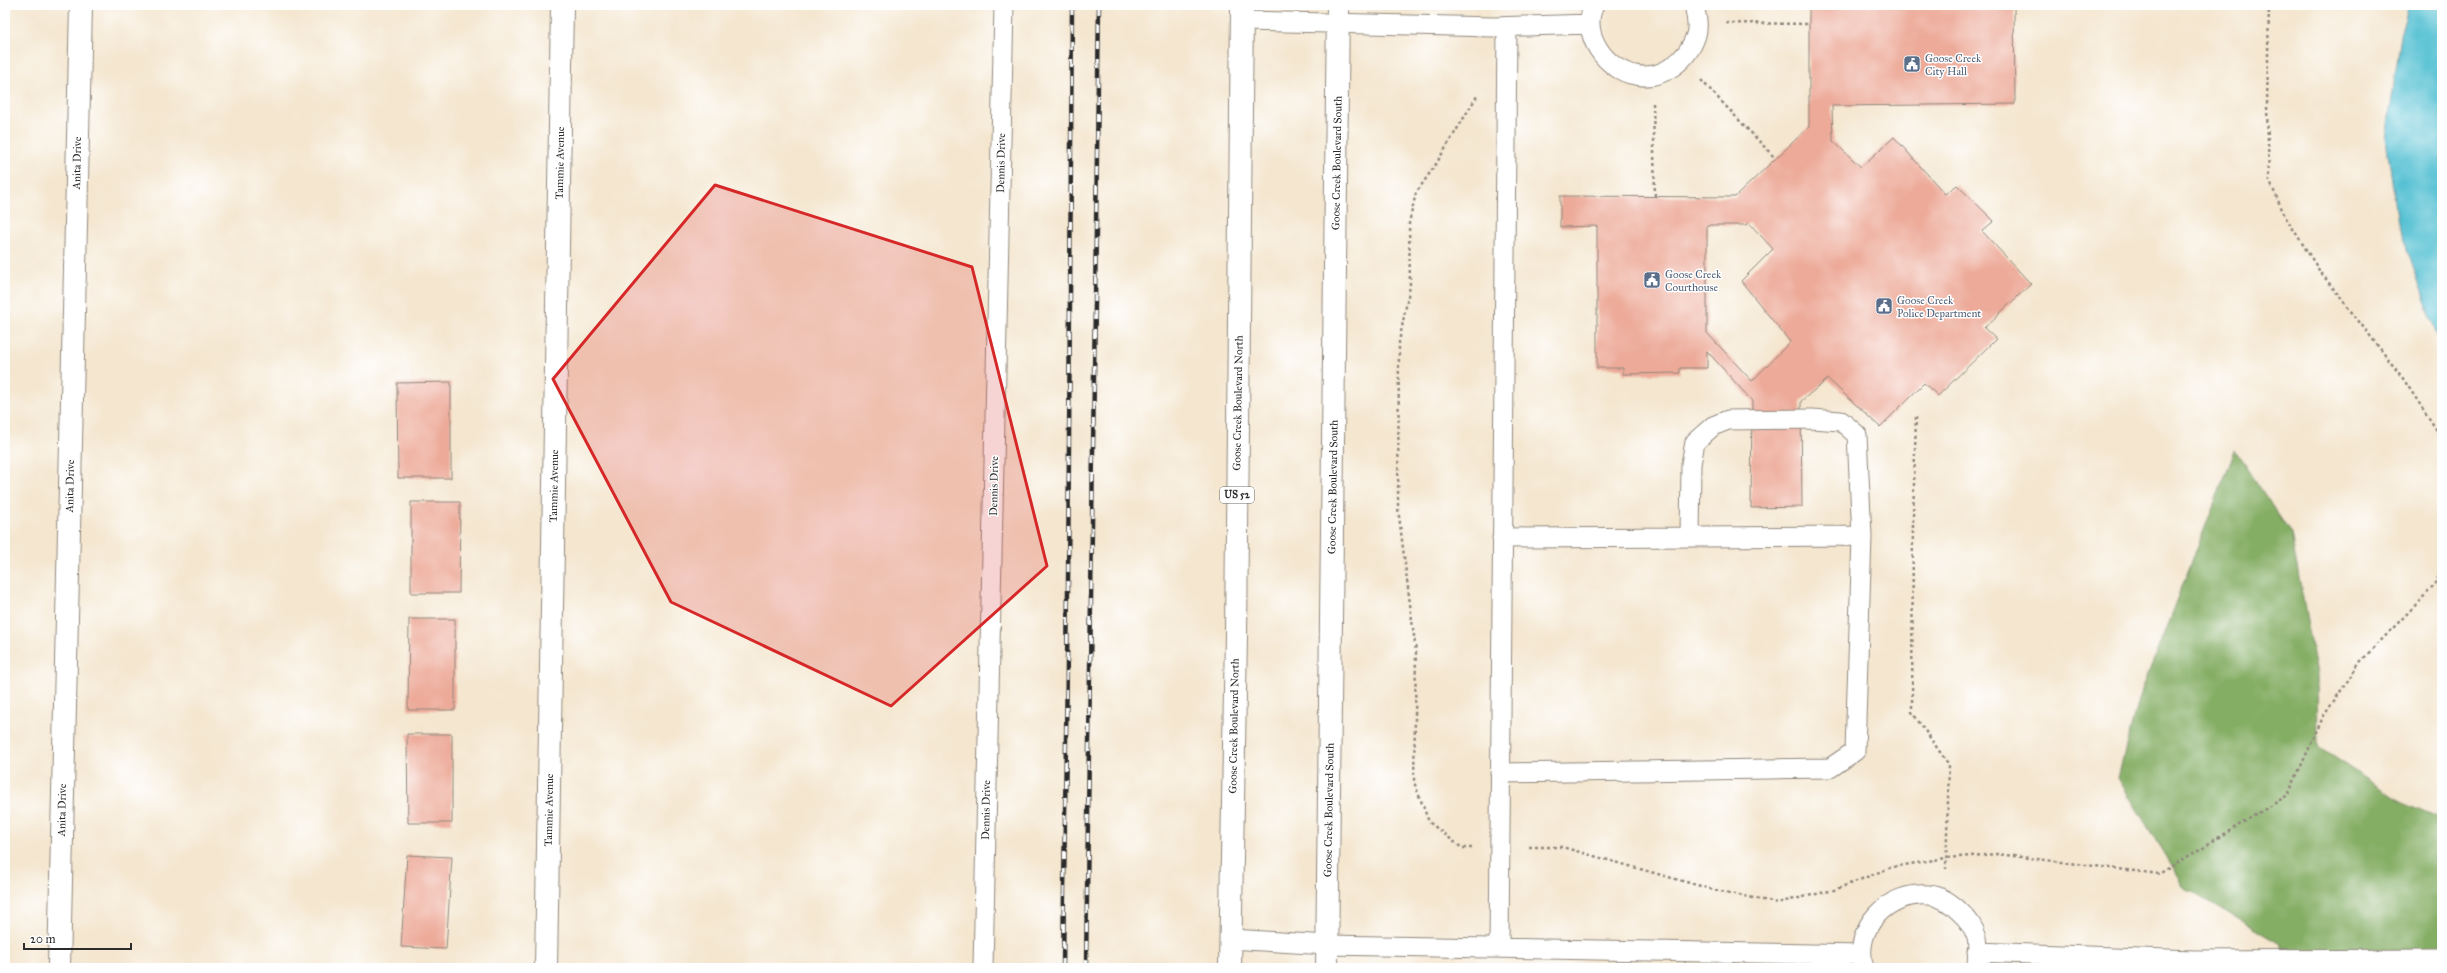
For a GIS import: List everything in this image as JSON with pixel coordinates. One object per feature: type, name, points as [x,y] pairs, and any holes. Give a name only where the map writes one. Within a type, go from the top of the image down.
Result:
[{"type":"main road","name":"Anita Drive","points":[[59,968],[81,5]]},
{"type":"main road","name":"Tammie Avenue","points":[[546,968],[562,5]]},
{"type":"main road","name":"Goose Creek Boulevard North","points":[[1230,968],[1242,13]]},
{"type":"main road","name":"Goose Creek Boulevard South","points":[[1327,968],[1338,15]]},
{"type":"lane","name":"Dennis Drive","points":[[983,968],[1004,5]]},
{"type":"lane","points":[[1594,5],[1590,24],[1597,48],[1616,68],[1635,75],[1653,75],[1674,66],[1688,52],[1696,35],[1696,14]]},
{"type":"lane","points":[[1242,13],[1338,15],[1507,27],[1590,24]]},
{"type":"lane","points":[[1499,948],[1498,848],[1507,27]]},
{"type":"lane","points":[[1500,773],[1830,768],[1855,751],[1862,536],[1857,435],[1840,421],[1812,419],[1728,420],[1713,426],[1695,442],[1690,464],[1690,537]]},
{"type":"lane","points":[[1502,538],[1862,536]]},
{"type":"lane","points":[[1231,939],[1327,945],[1499,948],[1863,961],[1862,944],[1868,924],[1884,906],[1903,897],[1929,895],[1949,902],[1968,920],[1977,938],[1977,960],[2194,964],[2442,959]]},
{"type":"path","points":[[2269,5],[2266,106],[2270,180],[2285,216],[2319,270],[2402,377],[2442,438]]},
{"type":"path","points":[[1696,14],[1809,24]]},
{"type":"path","points":[[1681,59],[1775,158]]},
{"type":"path","points":[[1653,75],[1655,197]]},
{"type":"path","points":[[1480,91],[1436,164],[1416,193],[1409,222],[1410,286],[1399,342],[1398,508],[1416,652],[1414,782],[1429,822],[1462,848],[1562,847],[1711,889],[1777,903],[1834,890],[1892,866],[1945,858],[1997,854],[2159,874],[2288,795],[2323,717],[2361,661],[2434,586],[2442,563]]},
{"type":"path","points":[[1916,418],[1913,518],[1912,712],[1949,765],[1945,858],[1949,902]]},
{"type":"highlighted area","points":[[715,185],[972,267],[1047,566],[891,706],[671,602],[553,379]]},
{"type":"green space","points":[[2235,450],[2291,534],[2317,674],[2318,747],[2400,801],[2442,819],[2442,968],[2281,968],[2281,944],[2184,887],[2118,778],[2138,700]]},
{"type":"water","points":[[2409,5],[2442,5],[2442,349],[2398,223],[2386,138],[2402,29]]},
{"type":"building","points":[[1809,5],[2014,5],[2015,104],[1832,106],[1833,141],[1861,167],[1894,137],[1945,194],[1957,185],[1994,221],[1982,231],[2031,284],[1984,328],[1996,339],[1938,396],[1924,383],[1880,427],[1828,379],[1801,401],[1802,507],[1751,508],[1752,401],[1707,351],[1707,368],[1680,368],[1680,373],[1623,374],[1623,368],[1597,368],[1597,226],[1560,227],[1560,196],[1735,197],[1809,127]],"holes":[[[1749,223],[1773,249],[1741,281],[1790,342],[1752,381],[1707,333],[1707,225],[1746,225]]]},
{"type":"building","points":[[451,382],[451,478],[398,478],[397,383]]},
{"type":"building","points":[[411,502],[460,502],[459,593],[411,593]]},
{"type":"building","points":[[409,619],[455,619],[455,710],[408,710]]},
{"type":"building","points":[[407,734],[452,734],[452,823],[408,823]]},
{"type":"building","points":[[407,855],[452,857],[446,949],[401,947]]},
{"type":"railway","points":[[1063,968],[1068,588],[1072,5]]},
{"type":"railway","points":[[1086,968],[1099,5]]},
{"type":"place","name":"Goose Creek City Hall","points":[[1912,64]]},
{"type":"place","name":"Goose Creek Courthouse","points":[[1652,280]]},
{"type":"place","name":"Goose Creek Police Department","points":[[1884,306]]}]
